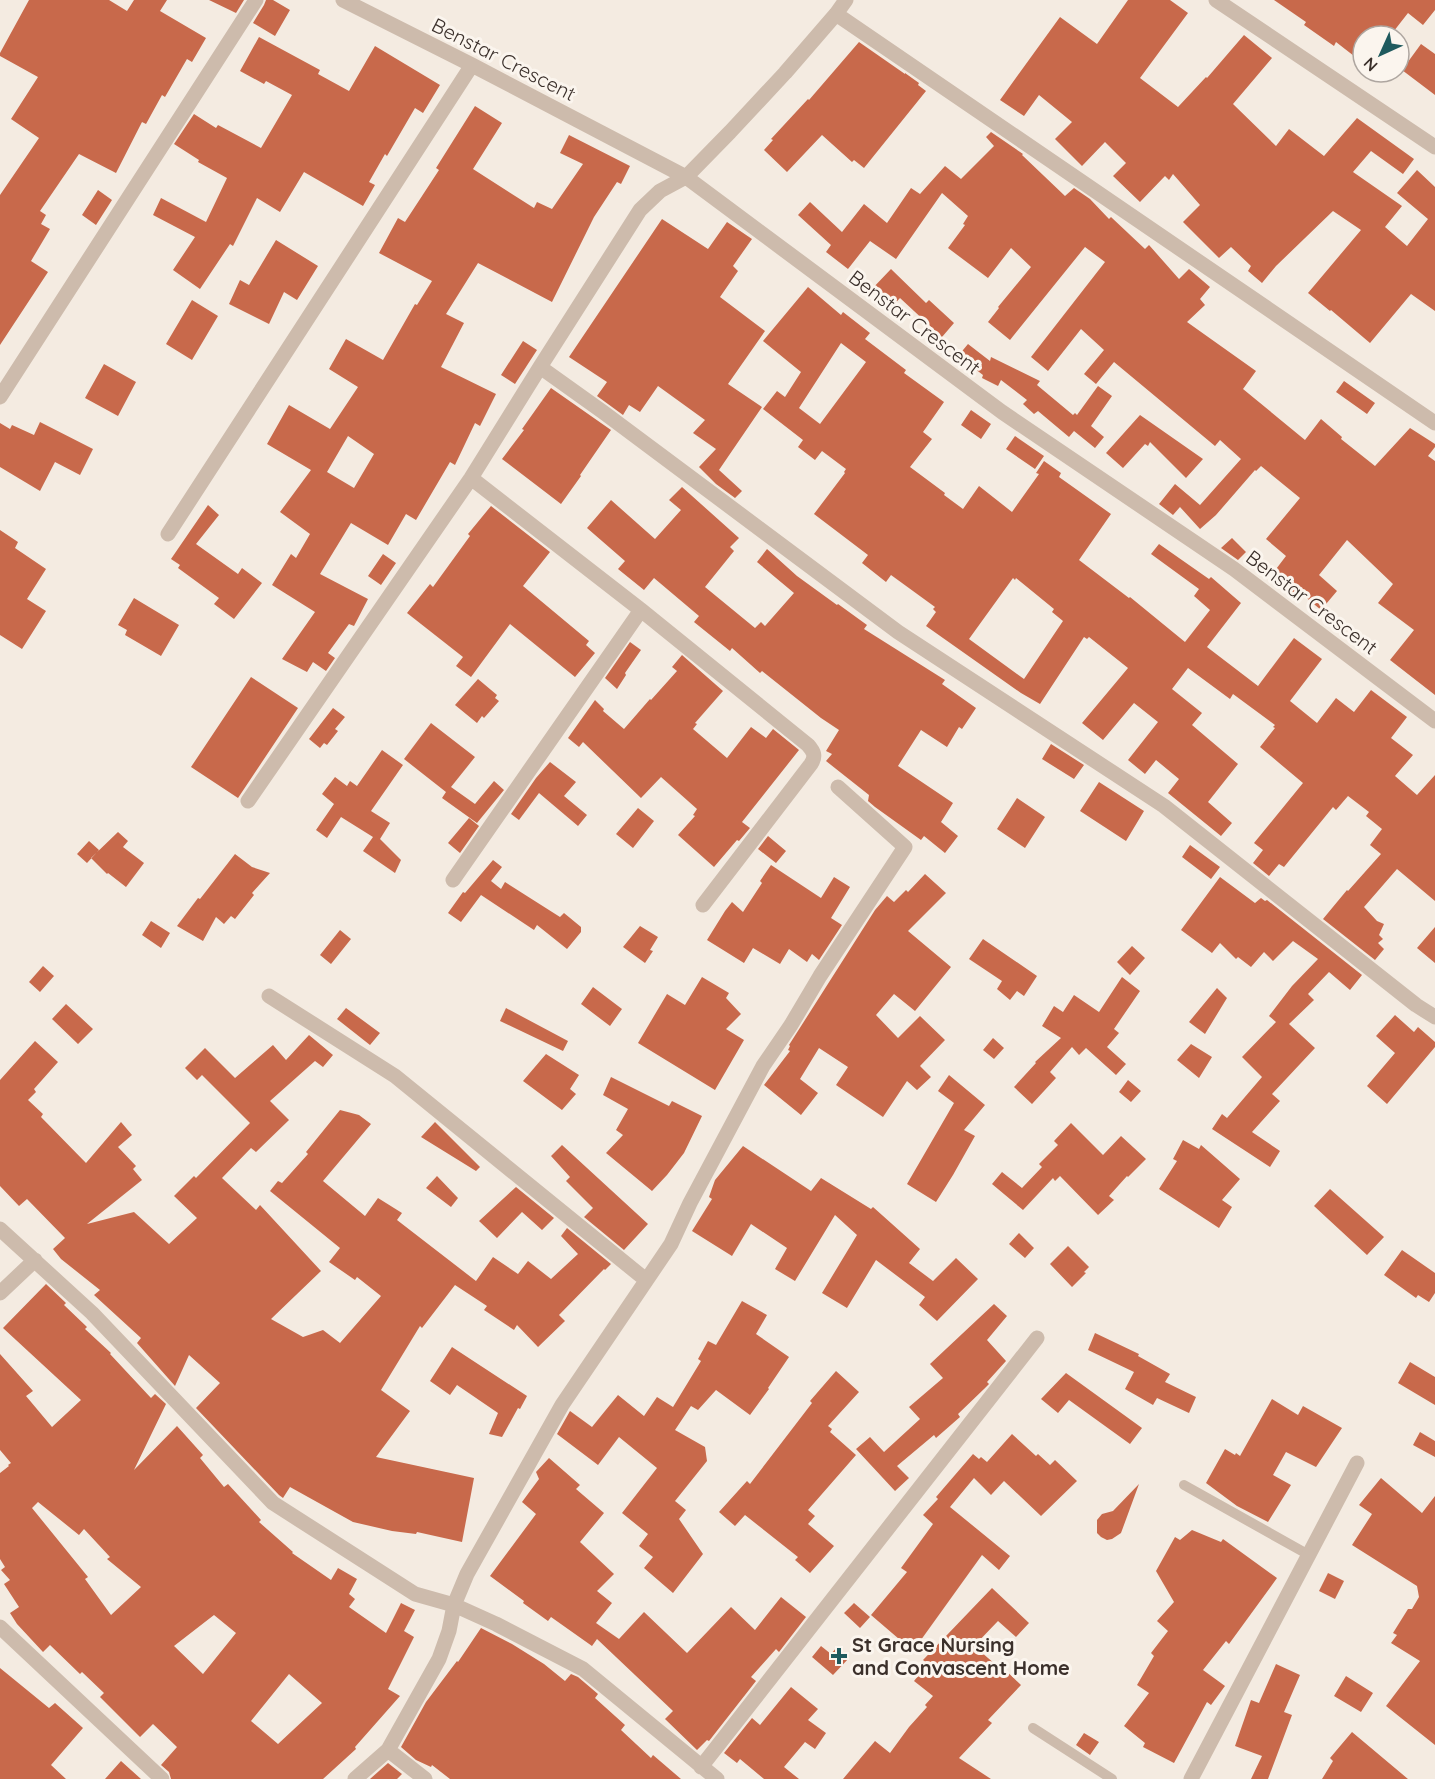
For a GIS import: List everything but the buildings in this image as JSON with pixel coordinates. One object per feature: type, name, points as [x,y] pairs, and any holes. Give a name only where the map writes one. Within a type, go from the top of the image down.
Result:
[{"type":"street","points":[[0,397],[256,0]]},
{"type":"street","name":"Benstar Crescent","points":[[343,0],[686,177],[1002,412],[1234,569],[1435,721]]},
{"type":"street","points":[[248,801],[471,478],[640,210],[660,190],[686,177],[786,73],[846,0]]},
{"type":"street","points":[[1216,0],[1435,147]]},
{"type":"street","points":[[836,14],[1435,423]]},
{"type":"street","points":[[168,534],[472,65]]},
{"type":"street","points":[[540,367],[897,632],[1164,806],[1416,1005],[1435,1017]]},
{"type":"street","points":[[471,478],[641,610],[808,745],[813,752],[814,759],[811,764],[703,904]]},
{"type":"street","points":[[453,880],[641,610]]},
{"type":"street","points":[[355,1779],[388,1750],[439,1659],[449,1631],[454,1605],[467,1574],[562,1405],[671,1244],[762,1066],[791,1025],[820,976],[905,847],[838,787]]},
{"type":"street","points":[[269,996],[395,1076],[646,1280]]},
{"type":"street","points":[[0,1228],[92,1313],[273,1503],[416,1594],[454,1605],[583,1669],[717,1779]]},
{"type":"street","points":[[0,1293],[35,1260]]},
{"type":"street","points":[[701,1767],[1037,1338]]},
{"type":"street","points":[[1191,1779],[1357,1463]]},
{"type":"street","points":[[0,1627],[162,1779]]},
{"type":"street","points":[[388,1750],[425,1779]]},
{"type":"lane","points":[[1184,1485],[1309,1555]]},
{"type":"lane","points":[[1033,1728],[1112,1779]]},
{"type":"place","name":"St Grace Nursing and Convascent Home","points":[[839,1656]]}]
